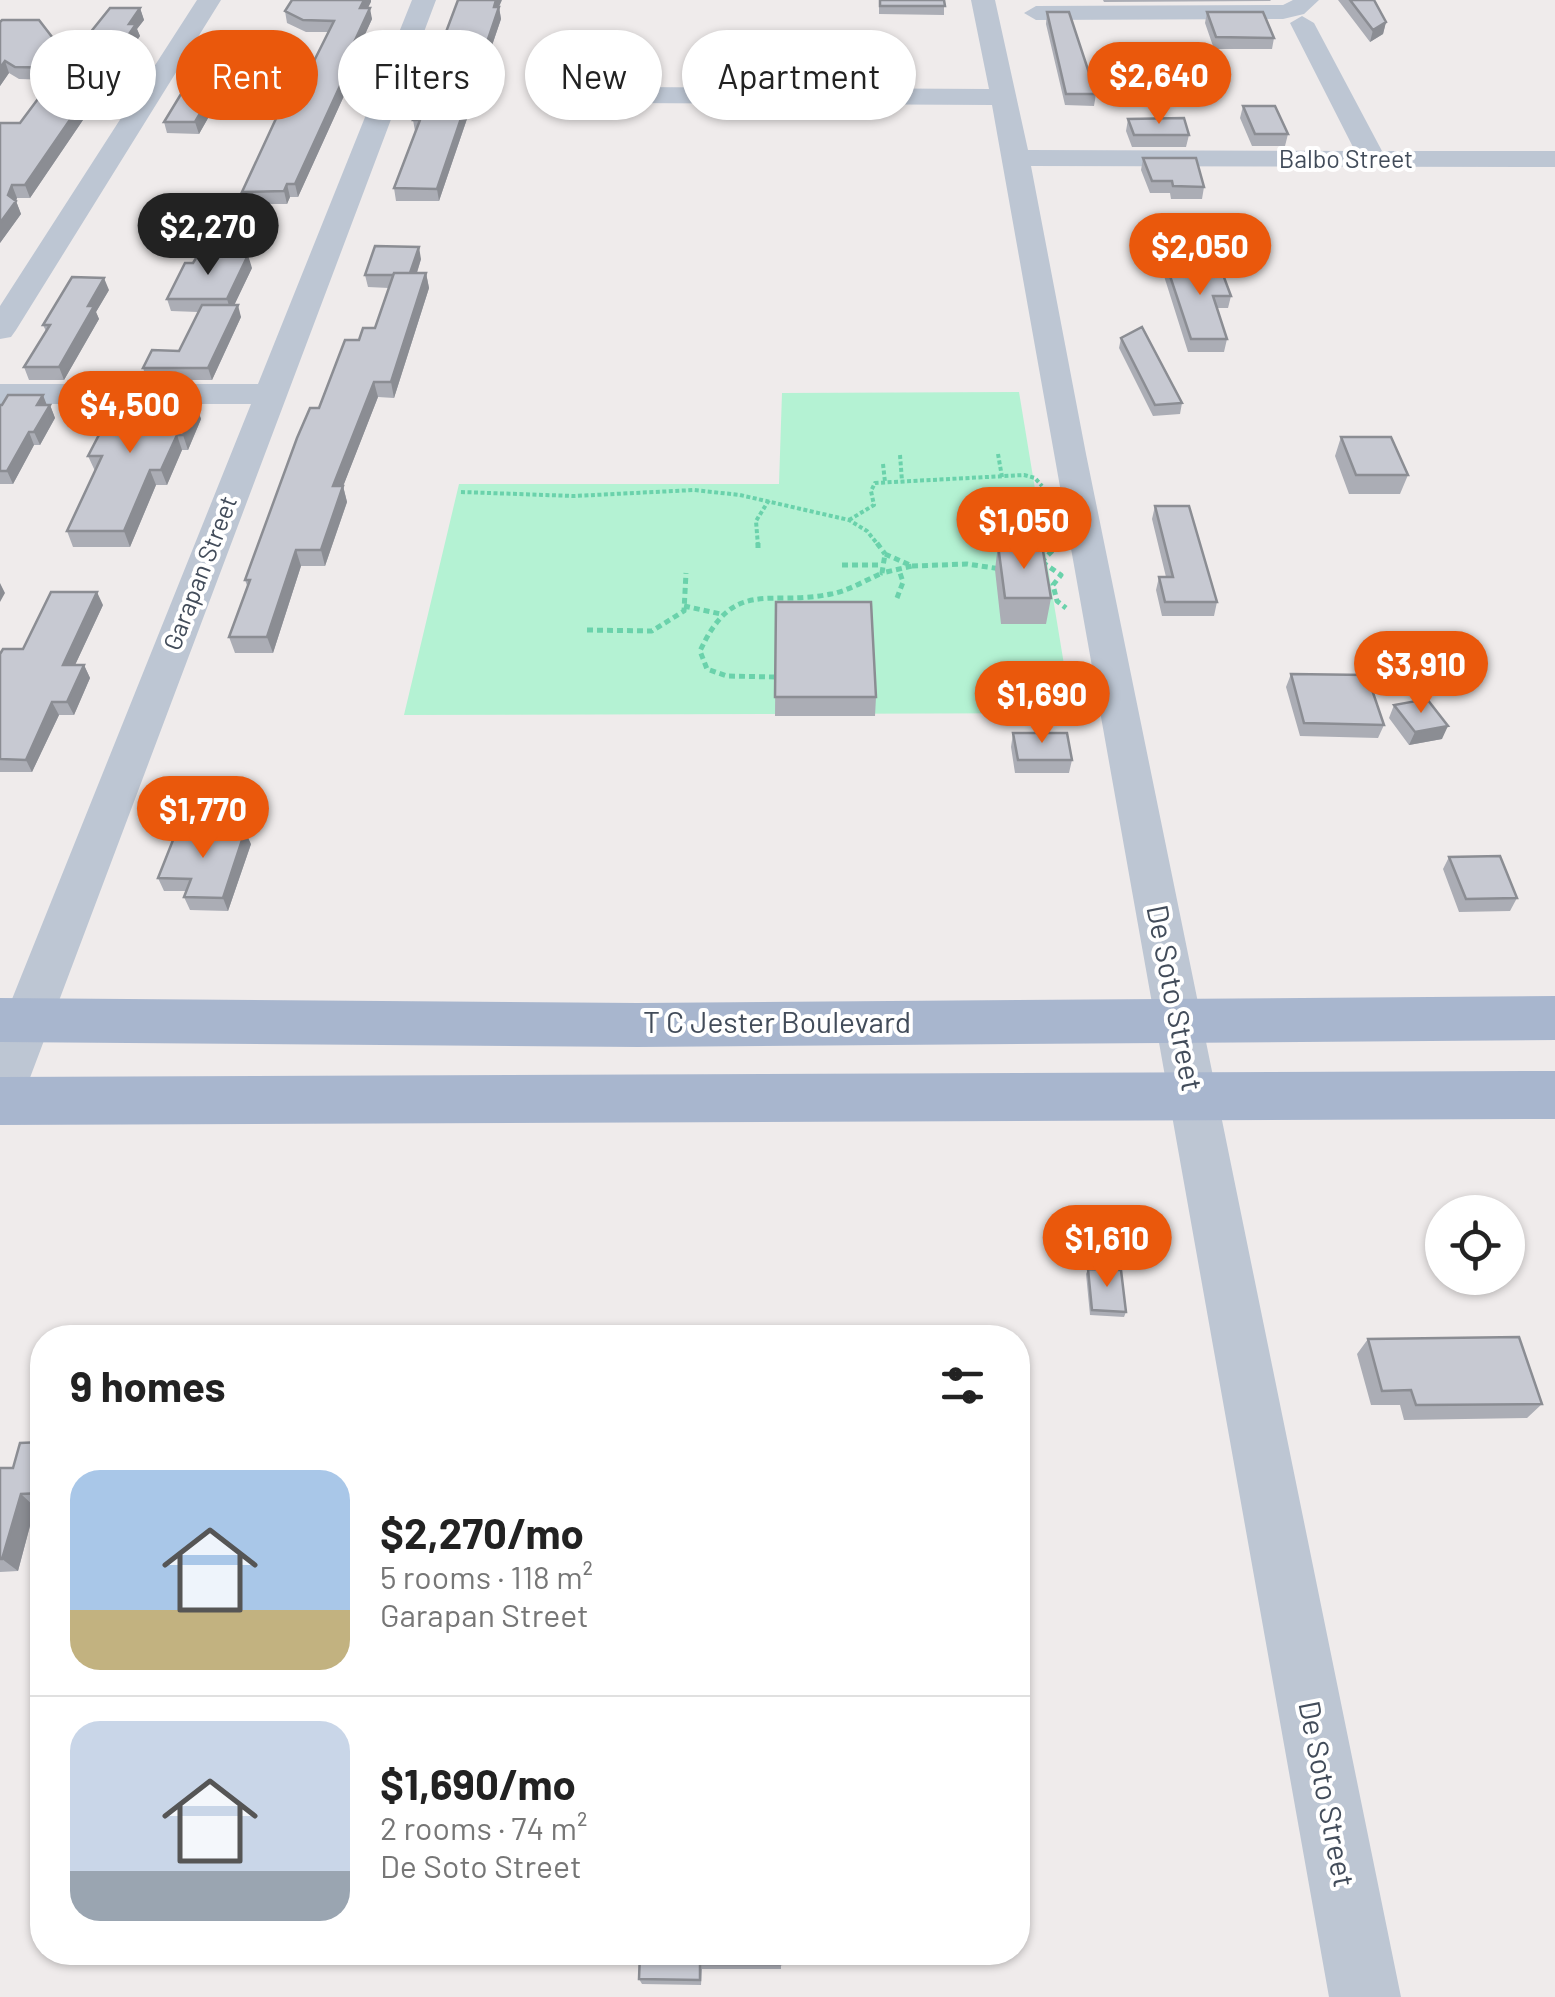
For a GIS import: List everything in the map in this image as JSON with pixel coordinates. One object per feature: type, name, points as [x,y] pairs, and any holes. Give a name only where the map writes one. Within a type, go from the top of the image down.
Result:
[{"type":"main road","name":"T C Jester Boulevard","points":[[14,1020],[638,1024],[1555,1018]]},
{"type":"main road","points":[[628,1100],[638,1024]]},
{"type":"main road","points":[[0,1101],[1555,1095]]},
{"type":"street","points":[[0,330],[208,0]]},
{"type":"street","name":"Garapan Street","points":[[0,1092],[14,1020],[269,394],[424,0]]},
{"type":"street","points":[[1010,8],[1304,12],[1372,158]]},
{"type":"street","name":"De Soto Street","points":[[1010,8],[982,58],[991,98],[1016,158],[1176,1020],[1365,1997]]},
{"type":"street","points":[[948,72],[952,81],[991,98]]},
{"type":"street","points":[[662,94],[991,98]]},
{"type":"street","name":"Balbo Street","points":[[1016,158],[1555,159]]},
{"type":"street","points":[[0,394],[269,394]]},
{"type":"path","points":[[998,454],[1002,477]]},
{"type":"path","points":[[900,455],[902,481]]},
{"type":"path","points":[[883,464],[885,482]]},
{"type":"path","points":[[849,520],[874,506],[872,486],[885,482],[1030,476],[1045,493],[1038,521],[1054,540],[1054,549],[1033,567]]},
{"type":"path","points":[[461,492],[574,496],[694,490],[769,500],[849,520],[866,531],[885,554],[912,566]]},
{"type":"path","points":[[758,548],[756,521],[769,500]]},
{"type":"path","points":[[882,569],[885,554]]},
{"type":"path","points":[[842,565],[899,570],[967,564],[1012,569]]},
{"type":"path","points":[[776,676],[727,676],[707,669],[701,660],[701,640],[721,614],[747,600],[833,594],[882,569]]},
{"type":"path","points":[[897,598],[903,582],[899,570]]},
{"type":"path","points":[[586,630],[652,631],[684,611],[686,573]]},
{"type":"path","points":[[784,596],[784,608]]},
{"type":"path","points":[[684,606],[721,614]]},
{"type":"green space","points":[[1019,392],[1072,713],[404,715],[459,484],[779,484],[782,393]]},
{"type":"building","points":[[292,0],[364,0],[360,8],[370,8],[360,30],[338,30],[338,90],[295,184],[287,184],[284,191],[242,192],[275,120],[318,120],[318,53],[334,21],[303,20],[285,11]]},
{"type":"building","points":[[458,0],[496,0],[494,7],[499,7],[491,30],[447,30]]},
{"type":"building","points":[[880,0],[944,0],[945,6],[880,6]]},
{"type":"building","points":[[1350,0],[1374,0],[1386,22],[1373,30]]},
{"type":"building","points":[[110,8],[140,8],[129,24],[136,24],[132,30],[92,30]]},
{"type":"building","points":[[1047,12],[1069,12],[1096,94],[1066,94]]},
{"type":"building","points":[[1207,12],[1263,12],[1274,38],[1216,37]]},
{"type":"building","points":[[39,20],[47,30],[30,30],[30,67],[15,67],[5,61],[0,68],[0,22]]},
{"type":"building","points":[[176,102],[176,120],[196,120],[195,122],[164,122]]},
{"type":"building","points":[[1243,106],[1275,106],[1288,134],[1255,134]]},
{"type":"building","points":[[30,110],[30,120],[70,120],[25,185],[12,185],[8,195],[16,201],[0,223],[0,123],[20,123]]},
{"type":"building","points":[[1184,118],[1189,135],[1134,135],[1128,119]]},
{"type":"building","points":[[420,120],[461,120],[437,189],[394,188]]},
{"type":"building","points":[[1143,158],[1196,158],[1204,187],[1152,181]]},
{"type":"building","points":[[375,246],[419,247],[410,273],[365,275]]},
{"type":"building","points":[[198,255],[248,255],[227,299],[167,299],[185,263],[193,263]]},
{"type":"building","points":[[1166,264],[1219,264],[1231,296],[1213,296],[1227,339],[1191,339]]},
{"type":"building","points":[[394,273],[426,273],[391,382],[374,382],[333,486],[343,486],[321,550],[296,550],[267,637],[229,637],[250,580],[245,580],[310,408],[319,408],[345,340],[359,340],[363,328],[375,328]]},
{"type":"building","points":[[72,277],[104,278],[88,306],[94,306],[59,367],[24,367],[50,325],[43,325]]},
{"type":"building","points":[[202,305],[238,305],[208,368],[143,368],[152,350],[179,351]]},
{"type":"building","points":[[1142,327],[1182,403],[1155,405],[1121,338]]},
{"type":"building","points":[[126,392],[195,392],[189,404],[196,404],[183,435],[177,435],[161,470],[150,470],[124,531],[67,531],[102,456],[88,456],[115,404],[120,404]]},
{"type":"building","points":[[8,395],[43,395],[37,405],[50,405],[7,471],[0,471],[0,405]]},
{"type":"building","points":[[1341,437],[1391,437],[1408,475],[1356,475]]},
{"type":"building","points":[[1155,506],[1189,506],[1217,602],[1165,602],[1159,577],[1173,577]]},
{"type":"building","points":[[998,545],[1042,545],[1051,598],[1005,598]]},
{"type":"building","points":[[51,592],[97,592],[63,665],[84,665],[67,702],[52,702],[26,760],[0,759],[0,654],[3,649],[23,649]]},
{"type":"building","points":[[776,602],[871,602],[876,697],[775,697]]},
{"type":"building","points":[[1291,674],[1367,675],[1384,725],[1304,723]]},
{"type":"building","points":[[1427,699],[1448,726],[1415,732],[1394,705]]},
{"type":"building","points":[[1013,733],[1067,733],[1072,760],[1018,760]]},
{"type":"building","points":[[177,830],[245,831],[223,898],[184,897],[191,879],[158,878]]},
{"type":"building","points":[[1500,856],[1517,898],[1466,899],[1449,857]]},
{"type":"building","points":[[1088,1269],[1121,1270],[1126,1312],[1092,1310]]},
{"type":"building","points":[[1519,1337],[1542,1404],[1416,1405],[1411,1390],[1382,1391],[1368,1339]]},
{"type":"building","points":[[20,1443],[30,1443],[30,1494],[21,1494],[0,1559],[0,1468],[13,1468]]},
{"type":"building","points":[[640,1965],[700,1965],[700,1980],[639,1979]]}]
